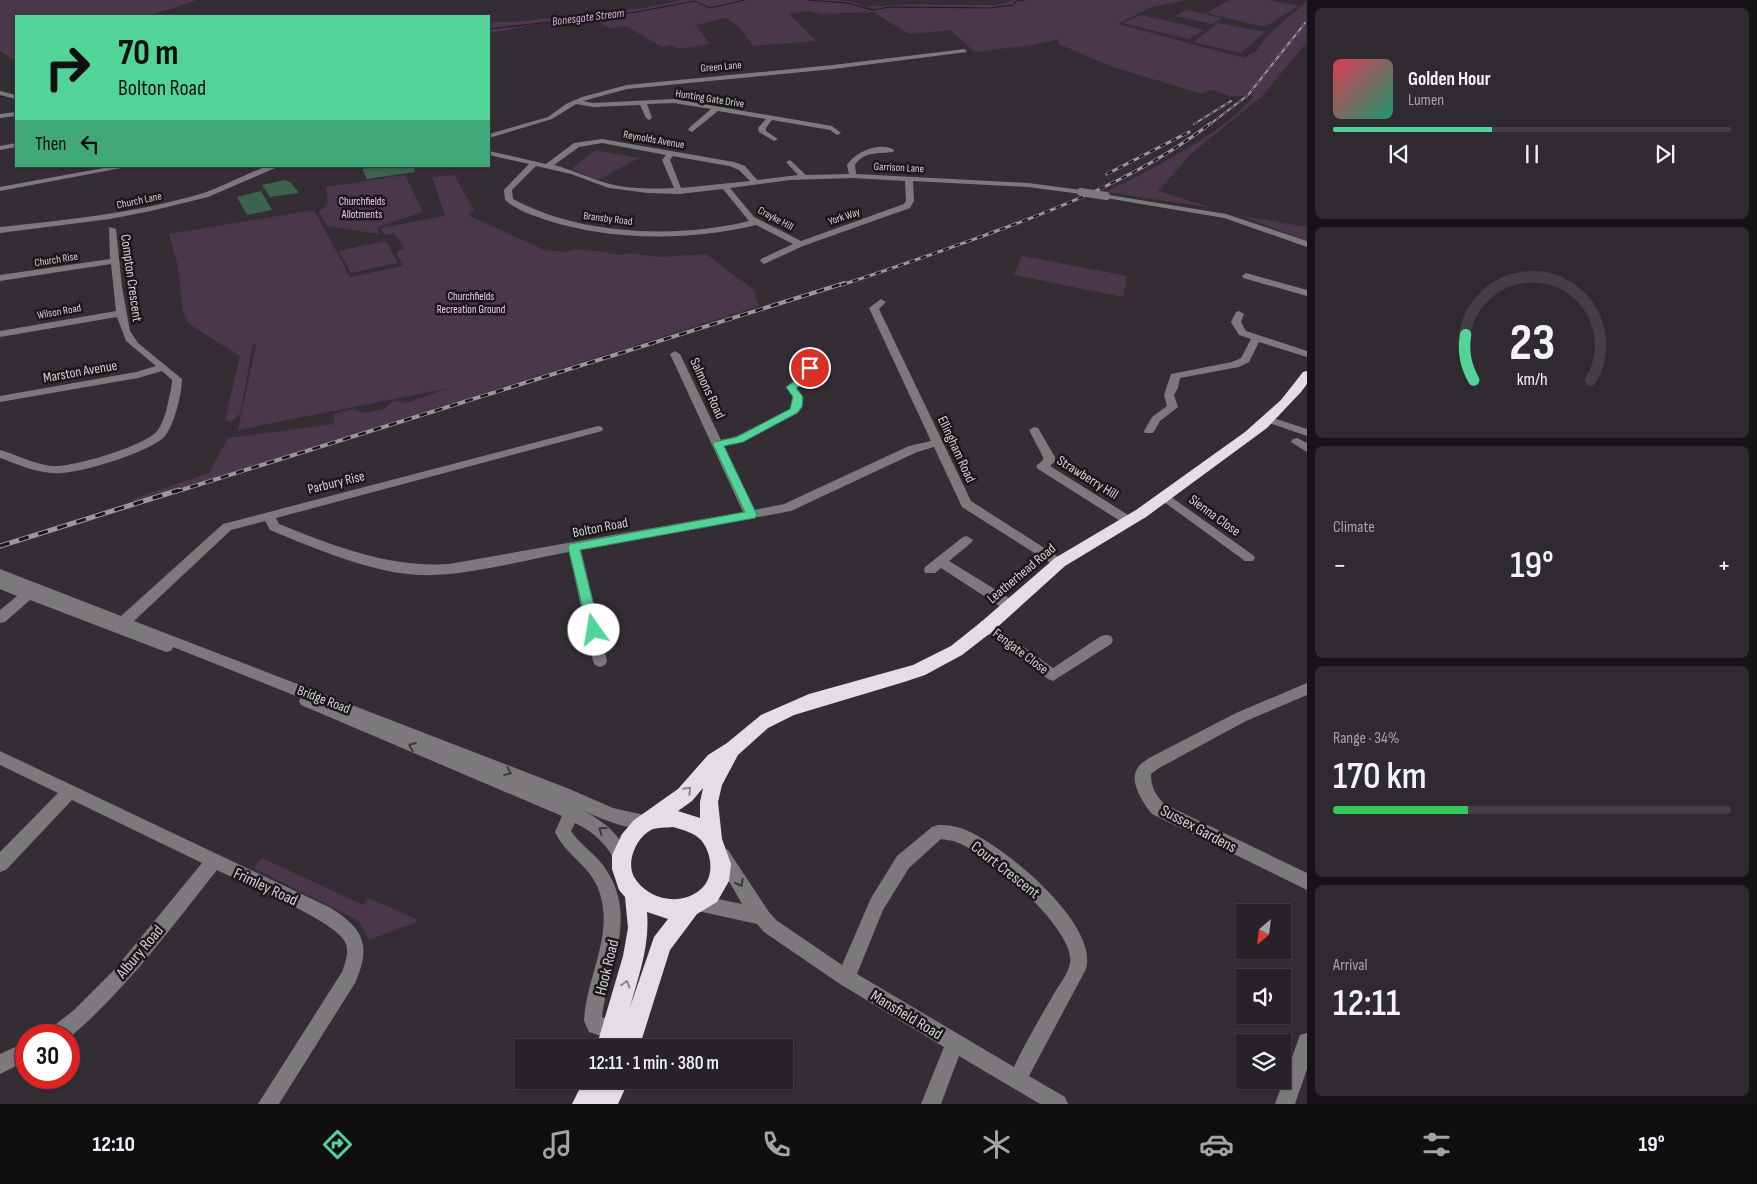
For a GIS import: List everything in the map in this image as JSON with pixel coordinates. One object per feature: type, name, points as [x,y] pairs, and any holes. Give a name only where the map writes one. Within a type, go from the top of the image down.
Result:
[{"type":"highway","name":"Leatherhead Road","points":[[732,750],[766,720],[786,711],[841,691],[910,674],[939,661],[963,645],[1059,563],[1129,521],[1270,420],[1307,375]]},
{"type":"highway","points":[[694,905],[671,910],[651,906],[635,894],[627,884],[623,872],[622,858],[627,843],[636,830],[688,793],[714,760],[732,750]]},
{"type":"highway","points":[[617,1039],[661,944],[694,905],[711,893],[718,879],[721,864],[707,804],[712,786],[732,750]]},
{"type":"highway","points":[[649,822],[670,817],[692,821],[704,828],[715,843]]},
{"type":"highway","name":"Hook Road","points":[[617,1039],[638,928],[635,894]]},
{"type":"highway","points":[[584,1104],[592,1089]]},
{"type":"highway","points":[[606,1104],[612,1089]]},
{"type":"street","name":"Green Lane","points":[[490,136],[550,118],[576,101],[628,86],[833,67],[965,51]]},
{"type":"street","points":[[1,93],[15,96]]},
{"type":"street","name":"Hunting Gate Drive","points":[[576,101],[593,105],[674,101],[832,128],[837,133]]},
{"type":"street","points":[[643,104],[649,118]]},
{"type":"street","points":[[701,132],[689,130],[718,108]]},
{"type":"street","points":[[0,116],[15,114]]},
{"type":"street","points":[[770,118],[762,128],[763,132],[774,139]]},
{"type":"street","name":"Reynolds Avenue","points":[[548,166],[577,145],[586,142],[602,141],[736,166],[747,172],[756,183]]},
{"type":"street","points":[[0,148],[15,145]]},
{"type":"street","points":[[853,176],[851,165],[856,158],[877,150],[890,150]]},
{"type":"street","name":"Garrison Lane","points":[[490,153],[548,166],[610,186],[648,191],[679,192],[803,177],[853,176],[1028,185],[1226,216],[1307,244]]},
{"type":"street","points":[[670,153],[666,160],[679,192]]},
{"type":"street","points":[[790,162],[803,177]]},
{"type":"street","name":"Bransby Road","points":[[535,163],[508,190],[509,200],[530,212],[561,222],[615,231],[668,232],[736,227],[756,222]]},
{"type":"street","points":[[0,189],[122,167]]},
{"type":"street","name":"Church Lane","points":[[0,230],[110,217],[152,209],[205,195],[252,174],[273,167]]},
{"type":"street","name":"York Way","points":[[755,257],[769,264],[800,244],[907,206],[910,201],[909,178]]},
{"type":"street","name":"Crayke Hill","points":[[725,187],[751,219],[800,244]]},
{"type":"street","name":"Compton Crescent","points":[[0,454],[40,468],[59,470],[78,467],[150,442],[163,430],[178,384],[177,379],[134,345],[128,337],[122,313],[112,229]]},
{"type":"street","name":"Church Rise","points":[[0,278],[116,261]]},
{"type":"street","points":[[1246,276],[1307,293]]},
{"type":"street","name":"Ellingham Road","points":[[878,305],[966,504],[1059,563]]},
{"type":"street","name":"Wilson Road","points":[[0,334],[122,313]]},
{"type":"street","points":[[1240,314],[1236,322],[1239,330],[1256,339],[1307,354]]},
{"type":"street","points":[[1149,431],[1156,419],[1173,407],[1169,395],[1174,388],[1174,376],[1235,365],[1245,360],[1256,339]]},
{"type":"street","name":"Salmons Road","points":[[675,354],[752,515]]},
{"type":"street","points":[[718,444],[740,439],[794,411],[797,407],[798,397],[791,387],[807,378],[811,369],[810,364],[821,356]]},
{"type":"street","name":"Marston Avenue","points":[[0,399],[138,375],[163,367]]},
{"type":"street","points":[[1270,420],[1307,434]]},
{"type":"street","name":"Parbury Rise","points":[[120,625],[223,529],[269,515],[598,429]]},
{"type":"street","name":"Strawberry Hill","points":[[1034,430],[1049,457],[1048,461],[1042,466],[1129,521]]},
{"type":"street","name":"Bolton Road","points":[[269,515],[272,526],[370,562],[417,572],[449,570],[787,508],[913,449],[938,443]]},
{"type":"street","name":"Sienna Close","points":[[1164,496],[1249,558]]},
{"type":"street","points":[[967,540],[935,566],[1009,605]]},
{"type":"street","points":[[574,547],[600,660]]},
{"type":"street","name":"Bridge Road","points":[[0,574],[32,591],[561,792],[603,813],[625,820],[649,822]]},
{"type":"street","name":"Bridge Road","points":[[0,584],[32,591]]},
{"type":"street","points":[[0,618],[32,591]]},
{"type":"street","name":"Bridge Road","points":[[120,625],[262,682],[572,813],[602,829],[612,838],[622,858]]},
{"type":"street","name":"Fengate Close","points":[[986,625],[1053,675],[1106,640]]},
{"type":"street","name":"Sussex Gardens","points":[[1307,689],[1241,717],[1154,764],[1144,772],[1143,780],[1144,791],[1158,809],[1307,882]]},
{"type":"street","name":"Frimley Road","points":[[0,758],[325,914],[346,927],[356,940],[357,957],[349,977],[268,1104]]},
{"type":"street","points":[[0,864],[70,792]]},
{"type":"street","points":[[572,813],[563,832],[567,840],[594,864],[604,881],[612,903],[610,953],[592,1021],[612,1039]]},
{"type":"street","name":"Court Crescent","points":[[846,978],[877,904],[903,862],[938,832],[949,832],[963,836],[1026,882],[1042,898],[1072,937],[1078,951],[1080,963],[1075,975],[1029,1055],[1018,1080]]},
{"type":"street","name":"Mansfield Road","points":[[715,843],[761,918],[846,978],[1058,1104]]},
{"type":"street","name":"Albury Road","points":[[72,1024],[116,980],[214,861]]},
{"type":"street","name":"Mansfield Road","points":[[694,905],[761,918]]},
{"type":"street","points":[[1286,1104],[1307,1042]]},
{"type":"street","points":[[931,1104],[956,1043]]},
{"type":"street","points":[[0,1064],[15,1057]]},
{"type":"green space","points":[[0,0],[197,0],[151,15],[15,15],[15,60],[0,51]]},
{"type":"green space","points":[[682,0],[837,0],[854,2],[865,7],[912,4],[997,5],[1013,0],[1188,0],[1151,7],[1118,24],[1244,58],[1257,50],[1267,36],[1307,1],[1307,42],[1262,96],[1192,153],[1158,191],[1213,208],[1105,192],[1163,163],[1205,137],[1241,110],[1254,96],[1230,96],[1211,90],[1202,94],[1110,66],[1059,44],[1059,39],[1033,45],[975,52],[950,30],[909,34],[873,12],[823,14],[807,11],[789,14],[816,41],[753,46],[739,27],[726,18],[695,25],[710,44],[678,49],[671,45],[662,47],[626,26],[609,28],[590,17],[553,25],[549,22],[490,33],[490,22],[513,22],[643,8]]},
{"type":"green space","points":[[1230,0],[1269,0],[1298,6],[1265,27],[1206,13]]},
{"type":"green space","points":[[1186,10],[1222,18],[1212,24],[1175,16]]},
{"type":"green space","points":[[1141,15],[1205,30],[1188,39],[1123,23]]},
{"type":"green space","points":[[1218,23],[1265,32],[1241,53],[1193,42]]},
{"type":"green space","points":[[595,150],[639,158],[598,180],[571,169]]},
{"type":"green space","name":"Churchfields Allotments","points":[[405,175],[423,212],[377,227],[379,234],[327,226],[319,212],[328,203],[326,187]]},
{"type":"green space","name":"Churchfields Recreation Ground","points":[[454,175],[474,210],[468,215],[544,250],[567,252],[574,249],[608,252],[608,254],[624,255],[627,253],[660,257],[706,254],[754,290],[759,306],[133,504],[133,499],[209,473],[228,438],[335,424],[333,414],[354,409],[363,413],[384,409],[393,401],[407,403],[449,388],[238,430],[256,345],[253,344],[240,414],[231,422],[225,421],[240,356],[189,324],[183,311],[178,267],[169,234],[314,210],[350,277],[403,266],[396,253],[404,248],[394,233],[385,235],[380,228],[445,216],[432,177]]},
{"type":"green space","points":[[1242,216],[1307,227],[1307,240],[1299,238]]},
{"type":"green space","points":[[386,241],[398,263],[351,273],[339,251]]},
{"type":"green space","points":[[1022,256],[1127,276],[1123,297],[1014,275]]},
{"type":"green space","points":[[262,858],[363,905],[369,898],[416,919],[416,922],[369,940],[359,921],[254,868]]},
{"type":"building","points":[[371,167],[414,167],[415,172],[367,179],[362,169]]},
{"type":"building","points":[[285,180],[291,183],[299,193],[270,197],[262,185]]},
{"type":"building","points":[[261,191],[272,210],[247,215],[237,197]]},
{"type":"waterway","name":"Bonesgate Stream","points":[[490,29],[637,12],[694,1],[710,8],[745,0]]},
{"type":"waterway","name":"Bonesgate Stream","points":[[808,0],[847,3],[873,10],[890,7],[989,8],[1014,5],[1016,1],[1025,0]]},
{"type":"waterway","name":"Bonesgate Stream","points":[[0,97],[15,93]]},
{"type":"railway","points":[[1209,125],[1248,95],[1305,23]]},
{"type":"railway","points":[[1194,124],[1231,101]]},
{"type":"railway","points":[[841,285],[991,233],[1077,199],[1160,157],[1211,123]]},
{"type":"railway","points":[[1107,174],[1189,132]]},
{"type":"railway","points":[[175,492],[845,283]]},
{"type":"railway","points":[[0,546],[179,490]]},
{"type":"route","points":[[594,630],[574,547],[752,515],[718,444],[740,439],[794,411],[797,407],[798,397],[791,387],[807,378],[810,368]]}]
